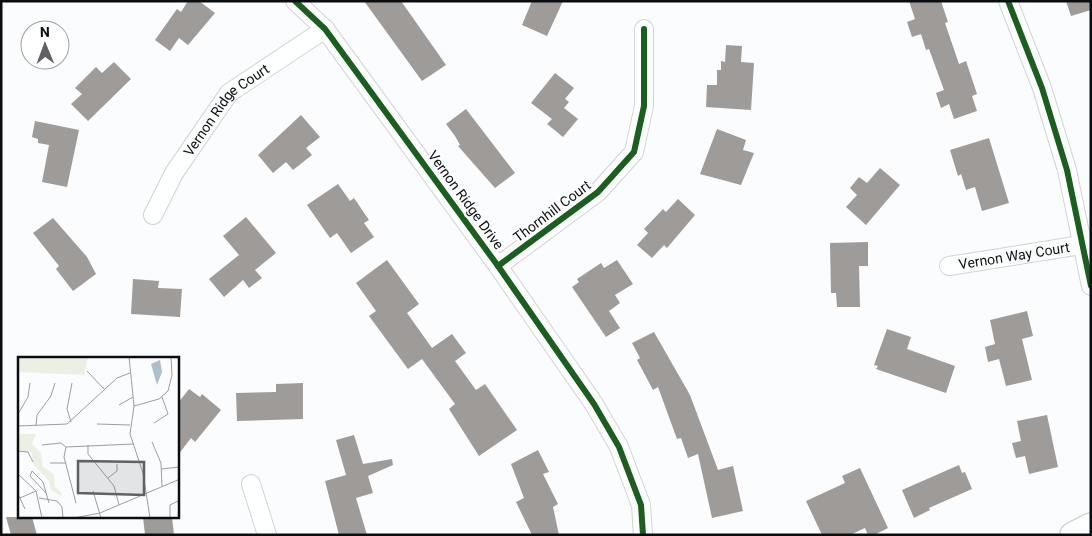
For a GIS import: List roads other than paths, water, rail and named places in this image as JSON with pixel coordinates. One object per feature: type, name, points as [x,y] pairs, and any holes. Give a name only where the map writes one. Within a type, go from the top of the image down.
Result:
[{"type":"main road","points":[[1073,535],[1091,526]]},
{"type":"street","name":"Vernon Ridge Drive","points":[[295,1],[325,29],[498,266],[594,404],[619,447],[641,504],[643,535]]},
{"type":"street","points":[[1008,1],[1042,88],[1067,170],[1091,286]]},
{"type":"street","name":"Vernon Ridge Court","points":[[153,215],[174,173],[229,93],[325,29]]},
{"type":"street","name":"Thornhill Court","points":[[498,266],[598,192],[634,152],[644,106],[644,29]]},
{"type":"street","name":"Vernon Way Court","points":[[949,266],[1081,244]]},
{"type":"street","points":[[251,484],[267,535]]}]
